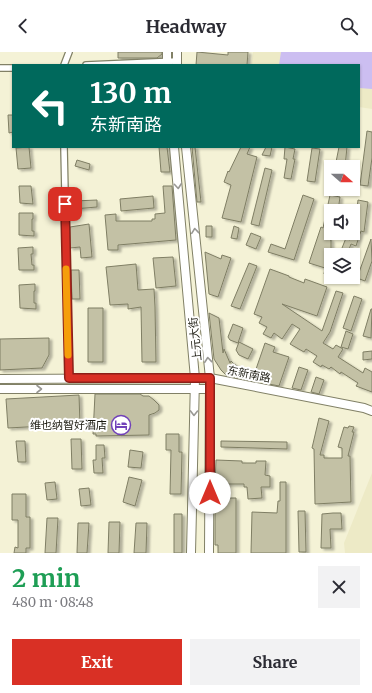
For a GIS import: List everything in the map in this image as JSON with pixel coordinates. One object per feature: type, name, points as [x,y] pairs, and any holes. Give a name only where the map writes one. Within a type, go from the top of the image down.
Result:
[{"type":"main road","points":[[167,52],[167,63]]},
{"type":"main road","points":[[177,52],[177,63]]},
{"type":"main road","name":"上元大街","points":[[174,148],[195,378],[192,553]]},
{"type":"main road","name":"上元大街","points":[[186,148],[210,378],[209,553]]},
{"type":"main road","name":"东新南路","points":[[0,379],[210,378],[364,408],[372,412]]},
{"type":"main road","points":[[0,389],[210,389]]},
{"type":"street","points":[[64,64],[68,52]]},
{"type":"street","points":[[126,64],[177,63]]},
{"type":"street","points":[[0,68],[12,68]]},
{"type":"street","points":[[64,148],[69,378]]},
{"type":"shaded area","points":[[253,52],[372,52],[372,109],[360,107],[360,64],[251,64]]},
{"type":"shaded area","points":[[281,52],[372,52],[372,89],[360,88],[360,64],[279,64]]},
{"type":"shaded area","points":[[372,473],[372,553],[345,553],[344,543]]},
{"type":"building","points":[[118,52],[162,52],[162,54],[157,58],[118,58]]},
{"type":"building","points":[[197,52],[228,55],[228,52],[248,52],[247,64],[196,64]]},
{"type":"building","points":[[8,115],[12,115],[12,132],[9,133]]},
{"type":"building","points":[[367,131],[372,132],[372,158],[368,186],[360,185]]},
{"type":"building","points":[[16,148],[29,148],[31,168],[18,169]]},
{"type":"building","points":[[159,148],[167,148],[170,172],[161,172]]},
{"type":"building","points":[[192,148],[195,148],[201,202],[197,202]]},
{"type":"building","points":[[241,148],[250,148],[247,154],[257,157],[241,222],[222,218],[231,185],[224,182],[228,171],[229,172]]},
{"type":"building","points":[[266,148],[272,148],[270,156],[262,155]]},
{"type":"building","points":[[285,148],[295,149],[293,159],[295,159],[291,179],[284,178],[287,159],[284,159]]},
{"type":"building","points":[[312,148],[320,149],[315,182],[307,181]]},
{"type":"building","points":[[339,148],[347,148],[346,160],[336,160]]},
{"type":"building","points":[[77,160],[90,164],[89,170],[75,166]]},
{"type":"building","points":[[265,168],[272,170],[259,226],[251,224]]},
{"type":"building","points":[[19,186],[31,186],[33,204],[20,203]]},
{"type":"building","points":[[163,186],[172,186],[176,240],[118,245],[118,250],[108,250],[105,215],[116,214],[116,221],[152,221],[152,219],[155,219],[155,214],[165,213]]},
{"type":"building","points":[[303,195],[314,199],[294,260],[268,252],[271,244],[285,249]]},
{"type":"building","points":[[153,196],[154,208],[121,211],[120,199]]},
{"type":"building","points":[[330,196],[340,197],[339,204],[328,204]]},
{"type":"building","points":[[97,200],[97,207],[74,209],[74,201]]},
{"type":"building","points":[[358,200],[368,202],[364,232],[361,231],[360,234],[360,204],[358,204]]},
{"type":"building","points":[[19,213],[33,213],[32,231],[34,231],[34,236],[19,235]]},
{"type":"building","points":[[324,223],[324,240],[331,240],[331,248],[324,248],[324,268],[309,263],[321,227],[323,228]]},
{"type":"building","points":[[89,224],[92,257],[81,258],[80,247],[70,248],[70,227]]},
{"type":"building","points":[[206,226],[212,226],[212,237],[206,237]]},
{"type":"building","points":[[234,226],[239,228],[237,239],[231,238]]},
{"type":"building","points":[[251,233],[261,237],[256,249],[246,245]]},
{"type":"building","points":[[371,239],[372,261],[365,281],[360,279],[360,270]]},
{"type":"building","points":[[345,240],[358,240],[356,246],[351,244],[350,248],[342,248]]},
{"type":"building","points":[[33,247],[33,254],[31,254],[34,270],[19,270],[18,248]]},
{"type":"building","points":[[205,252],[221,259],[222,255],[231,258],[218,297],[209,294]]},
{"type":"building","points":[[173,257],[176,286],[156,288],[153,258]]},
{"type":"building","points":[[249,263],[257,266],[240,309],[231,306]]},
{"type":"building","points":[[136,264],[138,290],[154,289],[156,362],[142,362],[141,307],[128,309],[128,304],[110,305],[106,267]]},
{"type":"building","points":[[270,269],[304,283],[305,279],[327,287],[317,316],[282,304],[322,331],[336,291],[343,293],[330,332],[323,343],[333,349],[336,345],[343,349],[338,357],[363,373],[365,368],[372,372],[372,392],[356,386],[358,383],[341,372],[340,374],[331,367],[329,369],[322,365],[321,367],[313,362],[317,356],[306,349],[304,352],[290,344],[300,329],[292,324],[282,339],[274,333],[271,338],[263,334],[267,327],[259,323],[262,317],[254,314]]},
{"type":"building","points":[[71,270],[79,270],[80,299],[72,299]]},
{"type":"building","points":[[35,284],[34,303],[36,303],[36,309],[20,308],[19,285]]},
{"type":"building","points":[[354,296],[362,299],[351,331],[343,328]]},
{"type":"building","points":[[88,308],[103,308],[103,362],[88,362]]},
{"type":"building","points":[[372,309],[371,338],[363,336]]},
{"type":"building","points":[[209,313],[219,318],[223,353],[224,349],[230,363],[231,361],[244,370],[243,373],[249,375],[248,380],[226,375],[214,359]]},
{"type":"building","points":[[233,324],[243,328],[238,343],[230,340],[228,337]]},
{"type":"building","points":[[346,331],[353,334],[348,349],[341,347]]},
{"type":"building","points":[[49,338],[49,355],[42,368],[0,370],[0,339]]},
{"type":"building","points":[[239,342],[253,349],[248,359],[239,355],[236,350]]},
{"type":"building","points":[[265,343],[275,347],[273,352],[289,357],[279,386],[269,384],[271,377],[255,372]]},
{"type":"building","points":[[372,351],[372,359],[363,360],[363,352]]},
{"type":"building","points":[[299,367],[308,370],[301,390],[292,388]]},
{"type":"building","points":[[316,377],[324,380],[319,394],[311,392]]},
{"type":"building","name":"维也纳智好酒店","points":[[95,394],[140,394],[143,396],[149,396],[159,405],[159,410],[149,415],[149,435],[96,436],[96,434],[93,434]]},
{"type":"building","points":[[79,395],[80,424],[8,428],[6,399]]},
{"type":"building","points":[[319,418],[329,421],[320,455],[324,455],[324,458],[342,458],[342,448],[338,447],[344,427],[354,427],[348,456],[350,456],[351,502],[315,504],[314,449],[312,448]]},
{"type":"building","points":[[166,434],[179,434],[179,452],[182,452],[181,494],[170,494],[171,450],[166,450]]},
{"type":"building","points":[[71,439],[81,439],[82,469],[72,469]]},
{"type":"building","points":[[16,441],[25,441],[26,462],[18,462]]},
{"type":"building","points":[[221,441],[287,442],[287,449],[221,447]]},
{"type":"building","points":[[96,445],[104,445],[105,458],[102,458],[103,473],[94,473],[93,460],[96,460]]},
{"type":"building","points":[[130,450],[143,452],[141,468],[128,467]]},
{"type":"building","points":[[216,460],[242,461],[242,463],[266,461],[265,475],[270,476],[270,487],[261,487],[262,498],[248,499],[247,487],[244,487],[244,484],[215,484]]},
{"type":"building","points":[[129,477],[142,480],[135,506],[123,502]]},
{"type":"building","points":[[55,482],[57,499],[47,500],[45,483]]},
{"type":"building","points":[[280,482],[286,482],[286,553],[251,553],[252,512],[277,513],[278,501],[280,501]]},
{"type":"building","points":[[89,488],[91,505],[81,506],[79,489]]},
{"type":"building","points":[[12,494],[26,494],[26,517],[30,517],[30,548],[26,548],[26,553],[14,553],[15,547],[18,548],[18,520],[12,520]]},
{"type":"building","points":[[215,498],[236,498],[236,553],[218,553],[218,545],[215,545]]},
{"type":"building","points":[[298,511],[305,511],[306,552],[299,552]]},
{"type":"building","points":[[341,513],[342,529],[330,529],[331,548],[321,548],[322,514]]},
{"type":"building","points":[[174,514],[182,514],[182,553],[174,553]]},
{"type":"building","points":[[47,518],[58,518],[56,553],[45,553]]},
{"type":"building","points":[[109,522],[120,522],[119,553],[108,553]]},
{"type":"building","points":[[78,523],[89,523],[87,553],[77,553]]},
{"type":"building","points":[[136,523],[147,523],[146,553],[134,553]]},
{"type":"slow traffic","points":[[66,269],[68,355]]},
{"type":"place","name":"维也纳智好酒店","points":[[121,425]]},
{"type":"route","points":[[65,204],[69,378],[210,378],[210,493]]}]
